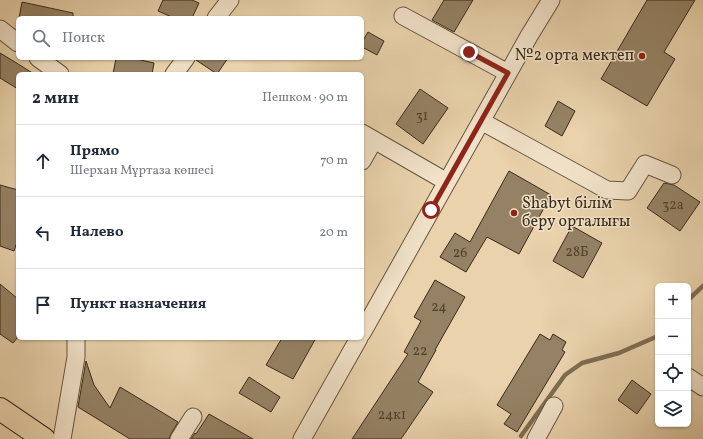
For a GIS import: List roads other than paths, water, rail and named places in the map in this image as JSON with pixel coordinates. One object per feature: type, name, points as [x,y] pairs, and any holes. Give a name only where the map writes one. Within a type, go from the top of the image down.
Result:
[{"type":"main road","points":[[0,409],[44,439]]},
{"type":"street","points":[[218,16],[230,0]]},
{"type":"street","points":[[364,329],[529,36],[551,0]]},
{"type":"street","points":[[403,16],[508,73]]},
{"type":"street","points":[[0,29],[16,41]]},
{"type":"street","points":[[41,60],[57,72]]},
{"type":"street","points":[[176,72],[184,60]]},
{"type":"street","points":[[481,121],[607,190],[628,191],[645,164],[672,175]]},
{"type":"street","points":[[364,153],[368,136],[447,182]]},
{"type":"street","points":[[62,439],[76,357],[76,340]]},
{"type":"street","points":[[307,438],[358,340]]},
{"type":"street","points":[[691,379],[703,387]]},
{"type":"street","points":[[536,439],[554,406]]},
{"type":"street","points":[[179,439],[192,417]]},
{"type":"waterway","points":[[691,297],[703,286]]},
{"type":"waterway","points":[[521,436],[565,375],[582,363],[619,353],[655,337]]},
{"type":"place","name":"№2 орта мектеп","points":[[642,56]]},
{"type":"place","name":"Shabyt білім беру орталығы","points":[[514,213]]}]
